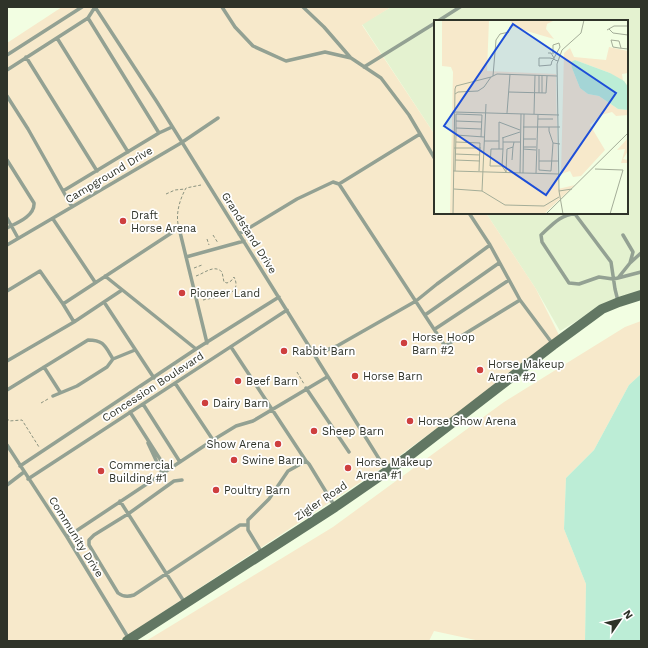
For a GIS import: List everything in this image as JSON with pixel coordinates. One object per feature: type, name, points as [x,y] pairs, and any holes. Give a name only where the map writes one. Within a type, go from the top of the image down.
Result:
[{"type":"street","name":"Zigler Road","points":[[128,640],[263,554],[415,451],[602,309],[641,295]]},
{"type":"lane","points":[[7,55],[82,7]]},
{"type":"lane","points":[[7,70],[88,18],[95,7]]},
{"type":"lane","name":"Grandstand Drive","points":[[95,7],[113,33],[244,241],[386,471]]},
{"type":"lane","points":[[222,7],[235,27],[253,46],[286,61],[325,52],[351,58]]},
{"type":"lane","points":[[303,7],[324,27],[351,58],[381,78],[409,115],[434,157]]},
{"type":"lane","points":[[440,20],[460,7]]},
{"type":"lane","points":[[88,18],[160,133]]},
{"type":"lane","points":[[364,66],[434,24]]},
{"type":"lane","points":[[57,38],[128,152]]},
{"type":"lane","points":[[26,57],[97,171]]},
{"type":"lane","points":[[7,96],[28,129],[72,207]]},
{"type":"lane","name":"Campground Drive","points":[[7,244],[181,142],[218,118]]},
{"type":"lane","points":[[63,191],[172,127]]},
{"type":"lane","points":[[339,184],[420,134]]},
{"type":"lane","points":[[7,160],[34,203],[32,212],[20,222],[7,228]]},
{"type":"lane","points":[[239,234],[297,199],[333,182],[339,184],[445,346],[520,300]]},
{"type":"lane","points":[[470,214],[490,245],[520,300],[553,345]]},
{"type":"lane","points":[[619,302],[613,279],[611,262],[576,214],[567,214],[555,222],[541,235],[542,242],[569,283],[580,284],[599,277],[613,279],[641,272]]},
{"type":"lane","points":[[7,218],[18,238]]},
{"type":"lane","points":[[53,218],[95,282]]},
{"type":"lane","points":[[63,304],[179,228],[207,343]]},
{"type":"lane","points":[[623,235],[633,252],[630,263]]},
{"type":"lane","points":[[186,257],[244,241]]},
{"type":"lane","points":[[314,355],[337,346],[416,301],[490,245]]},
{"type":"lane","points":[[618,278],[630,263],[641,253]]},
{"type":"lane","points":[[425,315],[499,262]]},
{"type":"lane","points":[[7,291],[40,271],[74,322]]},
{"type":"lane","points":[[104,276],[196,349]]},
{"type":"lane","points":[[435,329],[509,280]]},
{"type":"lane","points":[[7,361],[74,322],[122,290]]},
{"type":"lane","points":[[20,466],[196,349],[279,297]]},
{"type":"lane","points":[[104,302],[154,378]]},
{"type":"lane","name":"Concession Boulevard","points":[[28,478],[287,310]]},
{"type":"lane","points":[[7,390],[88,340],[98,340],[105,345],[113,359]]},
{"type":"lane","points":[[231,347],[273,409],[334,507]]},
{"type":"lane","points":[[53,396],[77,386],[107,367],[113,359],[136,350]]},
{"type":"lane","points":[[44,367],[60,392]]},
{"type":"lane","points":[[67,537],[213,440],[236,426],[253,421],[327,376]]},
{"type":"lane","points":[[175,383],[213,440]]},
{"type":"lane","points":[[306,388],[349,452]]},
{"type":"lane","points":[[143,404],[180,462]]},
{"type":"lane","points":[[130,412],[168,470]]},
{"type":"lane","points":[[142,430],[162,473]]},
{"type":"lane","name":"Community Drive","points":[[7,445],[67,537],[128,640]]},
{"type":"lane","points":[[263,554],[248,530],[248,520],[269,499],[288,471],[306,461]]},
{"type":"lane","points":[[7,485],[24,472]]},
{"type":"lane","points":[[182,480],[174,481],[128,514],[94,535],[89,540],[89,545],[118,593],[124,596],[134,595],[240,525],[248,525]]},
{"type":"lane","points":[[120,501],[186,604]]},
{"type":"path","points":[[166,194],[174,190],[208,184]]},
{"type":"path","points":[[179,228],[177,216],[181,198],[186,188]]},
{"type":"path","points":[[213,235],[220,247]]},
{"type":"path","points":[[207,239],[211,250]]},
{"type":"path","points":[[189,270],[202,265]]},
{"type":"path","points":[[191,278],[211,269],[219,269],[222,272],[224,282],[227,283],[234,277],[236,279],[234,290],[230,294],[197,302]]},
{"type":"path","points":[[195,295],[211,292]]},
{"type":"path","points":[[297,372],[306,388]]},
{"type":"path","points":[[41,403],[53,396]]},
{"type":"path","points":[[7,418],[9,421],[22,420],[42,452]]},
{"type":"shaded area","points":[[62,7],[391,7],[362,25],[434,133],[434,214],[487,214],[536,289],[559,335],[501,381],[391,462],[119,641],[7,641],[7,43]]},
{"type":"shaded area","points":[[391,7],[641,7],[641,291],[606,303],[560,331],[536,289],[487,214],[628,214],[628,20],[434,20],[434,133],[362,24]]},
{"type":"shaded area","points":[[641,321],[641,374],[629,385],[594,450],[566,478],[564,529],[586,584],[585,641],[480,641],[434,631],[429,641],[146,641],[333,527],[504,402],[625,327]]},
{"type":"shaded area","points":[[641,374],[641,641],[585,641],[586,584],[564,529],[566,478],[594,450],[629,385]]},
{"type":"place","name":"Draft Horse Arena","points":[[123,221]]},
{"type":"place","name":"Pioneer Land","points":[[182,293]]},
{"type":"place","name":"Horse Hoop Barn #2","points":[[404,343]]},
{"type":"place","name":"Rabbit Barn","points":[[284,351]]},
{"type":"place","name":"Horse Makeup Arena #2","points":[[480,370]]},
{"type":"place","name":"Horse Barn","points":[[355,376]]},
{"type":"place","name":"Beef Barn","points":[[238,381]]},
{"type":"place","name":"Dairy Barn","points":[[205,403]]},
{"type":"place","name":"Horse Show Arena","points":[[410,421]]},
{"type":"place","name":"Sheep Barn","points":[[314,431]]},
{"type":"place","name":"Show Arena","points":[[278,444]]},
{"type":"place","name":"Swine Barn","points":[[234,460]]},
{"type":"place","name":"Horse Makeup Arena #1","points":[[348,468]]},
{"type":"place","name":"Commercial Building #1","points":[[101,471]]},
{"type":"place","name":"Poultry Barn","points":[[216,490]]}]
